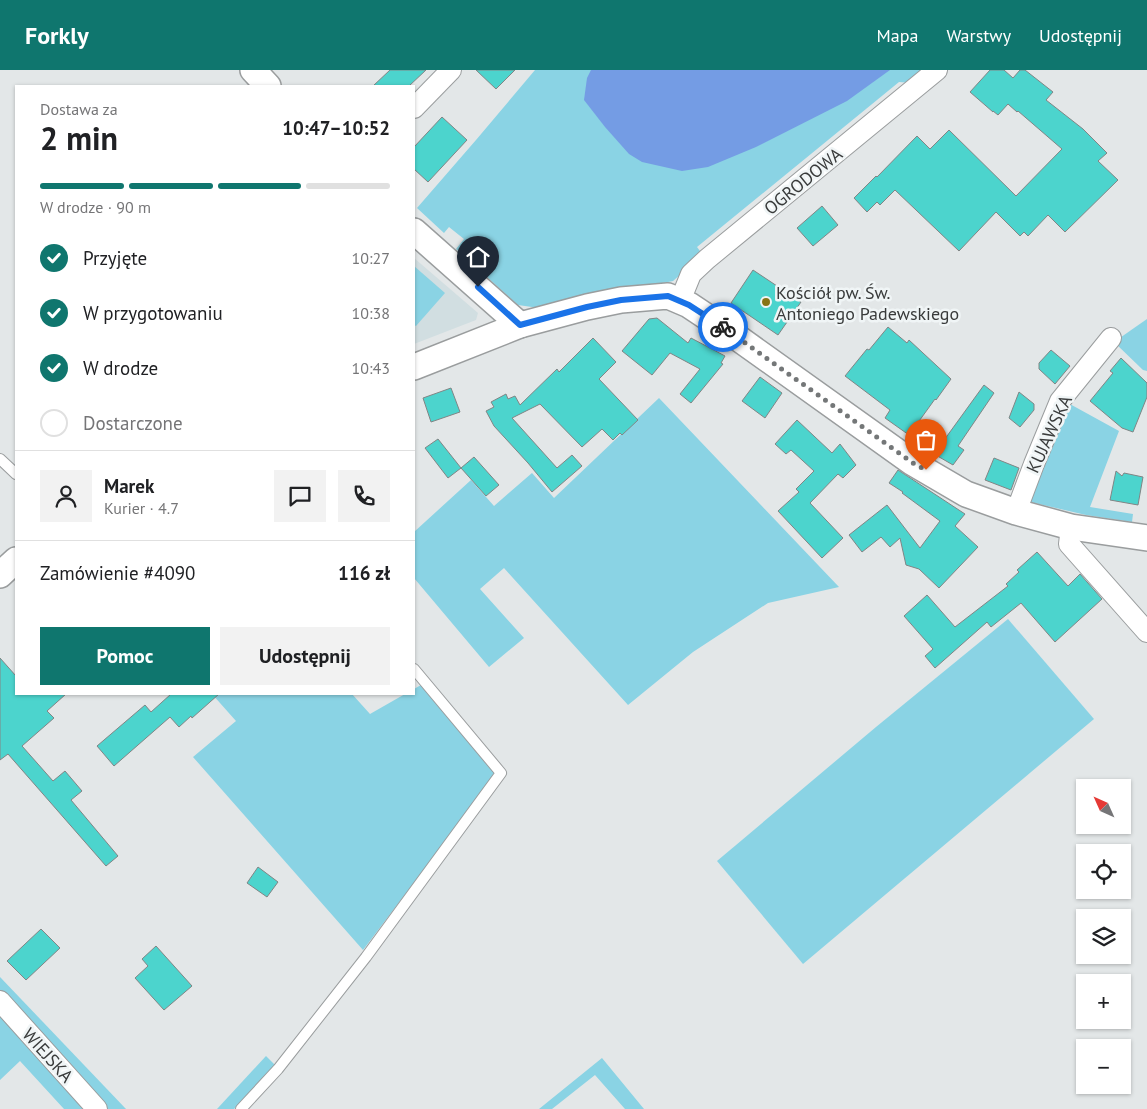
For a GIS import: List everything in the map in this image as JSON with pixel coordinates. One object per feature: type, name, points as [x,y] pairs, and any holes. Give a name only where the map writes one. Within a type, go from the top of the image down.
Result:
[{"type":"street","points":[[253,70],[267,85]]},
{"type":"street","points":[[415,107],[451,70]]},
{"type":"street","name":"OGRODOWA","points":[[680,301],[691,274],[707,259],[938,70]]},
{"type":"street","points":[[415,232],[520,325]]},
{"type":"street","points":[[415,366],[520,325],[621,300],[668,296],[689,305],[913,463],[966,494],[1016,512],[1071,526],[1147,538]]},
{"type":"street","name":"KUJAWSKA","points":[[1016,512],[1060,401],[1110,338]]},
{"type":"street","points":[[1071,526],[1069,544],[1147,632]]},
{"type":"street","points":[[0,575],[15,561]]},
{"type":"street","name":"WIEJSKA","points":[[0,1001],[97,1109]]},
{"type":"lane","points":[[0,459],[15,473]]},
{"type":"lane","points":[[241,1109],[278,1069],[366,957],[502,773],[415,670]]},
{"type":"shaded area","points":[[535,70],[925,70],[912,83],[899,82],[697,247],[703,255],[673,281],[539,308],[518,305],[456,249],[464,239],[449,227],[444,233],[417,208]]},
{"type":"shaded area","points":[[415,259],[478,313],[476,320],[415,344]]},
{"type":"shaded area","points":[[415,267],[445,293],[415,326]]},
{"type":"shaded area","points":[[1147,319],[1147,371],[1143,370],[1114,342]]},
{"type":"shaded area","points":[[659,398],[839,587],[768,603],[693,652],[628,705],[504,568],[480,589],[524,638],[489,667],[415,579],[415,531],[471,480],[494,506],[532,473],[554,498]]},
{"type":"shaded area","points":[[1068,403],[1119,431],[1090,507],[1133,514],[1132,522],[1086,515],[1026,501]]},
{"type":"shaded area","points":[[1008,619],[1094,719],[803,964],[717,861]]},
{"type":"shaded area","points":[[421,685],[496,774],[363,950],[193,757],[236,721],[213,695],[353,695],[370,714],[403,695],[415,695],[415,688]]},
{"type":"shaded area","points":[[0,977],[126,1109],[106,1109],[0,991]]},
{"type":"shaded area","points":[[0,1014],[85,1109],[64,1109],[20,1061],[0,1080]]},
{"type":"shaded area","points":[[266,1056],[275,1065],[234,1109],[217,1109]]},
{"type":"shaded area","points":[[602,1058],[644,1109],[625,1109],[595,1075],[552,1109],[539,1109]]},
{"type":"water","points":[[591,70],[890,70],[847,101],[756,147],[708,167],[682,171],[642,162],[629,154],[584,100],[587,78]]},
{"type":"building","points":[[390,70],[426,70],[410,85],[374,85]]},
{"type":"building","points":[[476,70],[515,70],[496,89]]},
{"type":"building","points":[[990,70],[1004,70],[1013,78],[1020,70],[1025,70],[1053,92],[1046,100],[1083,129],[1107,153],[1098,161],[1118,180],[1065,232],[1048,215],[1028,236],[1024,232],[1020,236],[996,212],[959,251],[895,190],[880,205],[877,202],[867,212],[854,198],[917,136],[930,149],[949,130],[1016,196],[1062,149],[1008,104],[998,115],[970,92]]},
{"type":"building","points":[[442,117],[467,140],[428,182],[415,170],[415,146]]},
{"type":"building","points":[[822,206],[838,225],[813,246],[797,228]]},
{"type":"building","name":"Kościół pw. Św. Antoniego Padewskiego","points":[[753,270],[801,302],[778,335],[731,303]]},
{"type":"building","points":[[657,318],[688,343],[691,338],[725,356],[721,363],[723,364],[691,403],[680,394],[700,369],[670,353],[652,375],[622,351],[649,319]]},
{"type":"building","points":[[888,327],[907,343],[909,340],[951,379],[909,435],[885,418],[890,410],[845,376]]},
{"type":"building","points":[[593,338],[616,362],[599,379],[638,420],[622,435],[620,433],[613,440],[602,429],[582,447],[540,404],[512,418],[557,468],[572,455],[582,466],[552,492],[494,426],[486,411],[494,407],[491,402],[506,394],[508,399],[515,396],[520,405],[557,369],[559,372]]},
{"type":"building","points":[[1051,350],[1070,366],[1055,384],[1039,369],[1039,363]]},
{"type":"building","points":[[1121,358],[1147,383],[1147,397],[1133,432],[1122,428],[1090,401],[1113,373],[1110,371]]},
{"type":"building","points":[[760,377],[782,393],[765,418],[742,401]]},
{"type":"building","points":[[984,385],[994,393],[958,446],[964,450],[953,465],[934,454]]},
{"type":"building","points":[[451,388],[460,412],[431,422],[423,398]]},
{"type":"building","points":[[1019,392],[1034,404],[1034,410],[1020,427],[1009,418]]},
{"type":"building","points":[[797,420],[832,453],[840,444],[856,465],[843,478],[838,474],[810,503],[843,538],[822,558],[778,511],[799,492],[796,489],[814,471],[791,450],[786,454],[775,444]]},
{"type":"building","points":[[438,439],[461,468],[448,478],[425,448]]},
{"type":"building","points":[[474,457],[499,485],[486,496],[461,468]]},
{"type":"building","points":[[994,458],[1019,468],[1011,490],[985,480]]},
{"type":"building","points":[[898,470],[965,514],[955,526],[978,547],[939,588],[919,569],[906,565],[900,538],[890,547],[881,537],[862,552],[849,535],[887,505],[920,548],[940,521],[889,483]]},
{"type":"building","points":[[1116,471],[1122,476],[1124,473],[1143,477],[1138,505],[1110,500]]},
{"type":"building","points":[[1037,552],[1068,586],[1080,574],[1102,599],[1055,642],[1021,603],[991,627],[987,622],[935,668],[925,656],[933,649],[904,616],[927,595],[955,627],[1008,586],[1006,584],[1019,572],[1017,570]]},
{"type":"building","points":[[0,658],[15,675],[15,695],[65,695],[47,711],[54,718],[22,746],[53,781],[65,771],[82,791],[71,800],[118,856],[106,866],[8,754],[0,760]]},
{"type":"building","points":[[170,695],[218,695],[179,727],[170,717],[114,766],[97,746],[145,705],[151,712]]},
{"type":"building","points":[[258,867],[278,882],[267,897],[247,883]]},
{"type":"building","points":[[41,929],[60,948],[26,980],[7,961]]},
{"type":"building","points":[[156,946],[192,986],[164,1010],[135,978],[148,966],[142,959]]},
{"type":"way so far","points":[[723,327],[913,463],[926,470]]},
{"type":"place","name":"Kościół pw. Św. Antoniego Padewskiego","points":[[766,302]]},
{"type":"route","points":[[478,287],[520,325],[621,300],[668,296],[689,305],[723,327]]}]
